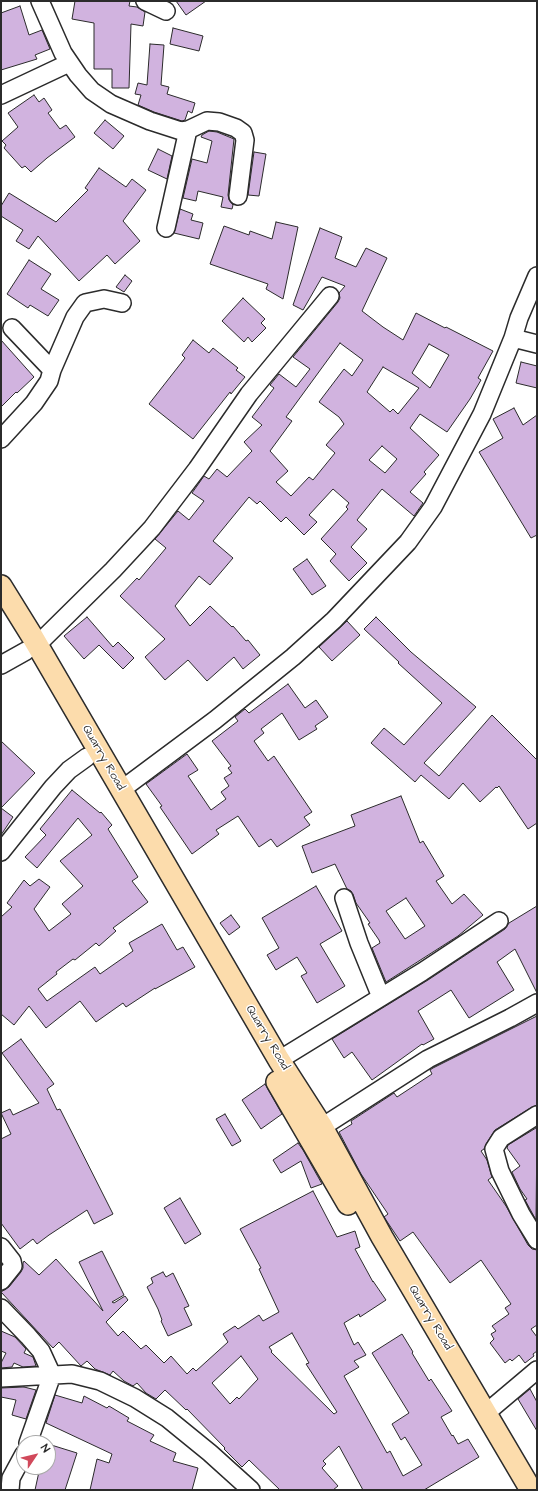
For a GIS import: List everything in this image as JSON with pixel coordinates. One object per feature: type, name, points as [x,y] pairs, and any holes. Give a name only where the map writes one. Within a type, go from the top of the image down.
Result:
[{"type":"main road","name":"Quarry Road","points":[[1,586],[88,757],[515,1490]]},
{"type":"main road","name":"Quarry Road","points":[[1,611],[32,648],[122,790],[279,1060],[322,1127],[382,1237],[531,1490]]},
{"type":"street","points":[[40,1],[57,40],[78,75],[92,91],[111,104],[150,121],[181,131],[188,130],[206,121],[220,122],[236,128],[243,133],[245,140],[238,196]]},
{"type":"street","points":[[145,1],[166,11]]},
{"type":"street","points":[[1,95],[70,63]]},
{"type":"street","points":[[166,228],[188,130]]},
{"type":"street","points":[[122,790],[215,720],[293,657],[334,620],[408,542],[432,508],[482,414],[537,276]]},
{"type":"street","points":[[1,664],[32,648],[113,570],[152,528],[197,469],[249,394],[330,296]]},
{"type":"street","points":[[1,439],[34,403],[49,381],[52,370],[75,317],[85,303],[104,299],[122,302]]},
{"type":"street","points":[[12,328],[52,370]]},
{"type":"street","points":[[513,338],[537,344]]},
{"type":"street","points":[[1,852],[53,787],[69,770],[88,757]]},
{"type":"street","points":[[344,898],[359,943],[381,997]]},
{"type":"street","points":[[279,1060],[441,960],[499,921]]},
{"type":"street","points":[[322,1127],[428,1059],[537,1003]]},
{"type":"street","points":[[537,1115],[501,1138],[494,1149],[500,1171],[521,1214],[537,1240]]},
{"type":"street","points":[[1,1247],[12,1261],[13,1266],[1,1282]]},
{"type":"street","points":[[1,1308],[41,1351],[52,1375],[31,1435]]},
{"type":"street","points":[[486,1413],[537,1370]]},
{"type":"street","points":[[1,1378],[72,1374],[100,1381],[135,1398],[173,1423],[210,1453],[251,1490]]},
{"type":"street","points":[[10,1490],[11,1478],[16,1469]]},
{"type":"building","points":[[75,1],[130,1],[129,6],[137,7],[145,12],[143,26],[131,24],[129,88],[112,88],[112,69],[94,69],[94,23],[72,19]]},
{"type":"building","points":[[176,1],[206,1],[186,15]]},
{"type":"building","points":[[20,6],[29,35],[42,30],[50,49],[35,55],[37,59],[1,70],[1,13]]},
{"type":"building","points":[[173,28],[203,36],[199,51],[170,44]]},
{"type":"building","points":[[150,44],[164,45],[161,85],[169,87],[167,94],[195,103],[192,113],[188,111],[185,120],[182,121],[138,105],[141,95],[135,94],[138,83],[147,85]]},
{"type":"building","points":[[34,95],[39,102],[44,98],[52,110],[48,113],[60,129],[66,125],[75,137],[31,172],[25,166],[22,168],[4,148],[6,145],[2,141],[18,127],[8,113]]},
{"type":"building","points":[[105,120],[124,136],[113,149],[94,133]]},
{"type":"building","points":[[209,131],[217,132],[234,139],[228,195],[229,200],[233,205],[232,209],[221,207],[223,197],[198,191],[196,201],[183,198],[192,159],[207,163],[212,141],[201,137]]},
{"type":"building","points":[[158,149],[172,156],[167,179],[148,170]]},
{"type":"building","points":[[254,152],[266,154],[259,196],[248,195]]},
{"type":"building","points":[[99,168],[126,187],[132,179],[146,190],[123,221],[140,241],[115,264],[107,255],[79,281],[38,236],[29,249],[16,241],[23,230],[1,216],[1,206],[9,193],[56,222],[88,190],[85,188]]},
{"type":"building","points":[[180,209],[193,214],[191,220],[203,223],[199,239],[174,233]]},
{"type":"building","points":[[276,222],[298,227],[283,299],[266,289],[268,284],[210,264],[224,226],[249,235],[250,231],[272,239]]},
{"type":"building","points":[[320,228],[342,237],[335,258],[356,267],[366,248],[387,258],[362,311],[383,327],[403,340],[416,313],[493,351],[478,378],[481,380],[447,432],[420,414],[410,428],[439,455],[424,472],[426,474],[410,492],[423,503],[414,516],[382,489],[357,520],[367,529],[351,547],[367,563],[349,581],[330,561],[336,554],[321,539],[348,509],[346,507],[349,503],[333,489],[309,515],[317,522],[304,535],[286,517],[281,522],[260,501],[257,504],[249,497],[213,541],[233,558],[210,585],[199,576],[175,606],[190,626],[210,606],[232,627],[233,626],[246,641],[248,640],[260,655],[243,669],[234,657],[207,681],[188,660],[165,680],[145,657],[165,639],[120,596],[137,578],[139,580],[166,548],[155,539],[178,511],[189,520],[204,501],[192,493],[204,476],[209,479],[217,469],[227,477],[252,451],[244,442],[262,425],[252,417],[274,388],[270,385],[279,374],[296,387],[310,369],[293,357],[338,302],[340,298],[339,293],[345,286],[322,277],[303,310],[293,305]],"holes":[[[340,343],[363,360],[352,376],[344,369],[319,402],[339,417],[344,424],[326,445],[335,453],[313,480],[309,477],[291,496],[276,482],[288,471],[270,451],[292,421],[286,417]],[[429,344],[449,355],[430,388],[412,373]],[[383,367],[419,388],[398,414],[393,409],[390,412],[367,392]],[[382,446],[397,459],[385,473],[369,460]]]},
{"type":"building","points":[[29,260],[51,274],[41,289],[59,300],[48,316],[30,305],[28,308],[7,294]]},
{"type":"building","points":[[125,275],[132,281],[124,292],[116,287]]},
{"type":"building","points":[[243,298],[265,319],[261,323],[266,328],[252,342],[248,337],[244,342],[222,321]]},
{"type":"building","points":[[1,340],[34,377],[1,407]]},
{"type":"building","points":[[193,340],[209,353],[213,348],[238,368],[236,370],[245,377],[231,394],[230,392],[193,439],[149,404],[185,358],[182,355]]},
{"type":"building","points":[[521,362],[537,366],[537,388],[516,383]]},
{"type":"building","points":[[514,408],[523,425],[537,415],[537,535],[531,538],[479,452],[503,438],[493,419]]},
{"type":"building","points":[[307,559],[326,586],[312,595],[293,569]]},
{"type":"building","points":[[87,617],[113,647],[118,642],[134,658],[123,669],[99,645],[84,659],[64,636]]},
{"type":"building","points":[[376,617],[411,652],[476,707],[424,763],[439,776],[492,715],[537,760],[537,823],[528,829],[499,786],[480,802],[463,783],[449,799],[421,775],[415,782],[371,743],[384,728],[404,745],[442,703],[398,663],[399,662],[364,629]]},
{"type":"building","points":[[347,621],[360,635],[332,661],[319,647]]},
{"type":"building","points":[[288,684],[305,708],[316,700],[328,717],[315,726],[317,729],[299,740],[282,713],[261,729],[264,733],[254,741],[268,761],[274,756],[312,812],[304,817],[310,825],[277,847],[271,839],[259,847],[238,816],[216,830],[219,834],[192,854],[160,807],[162,806],[146,784],[187,754],[198,770],[188,776],[211,810],[226,799],[221,792],[229,786],[224,778],[232,773],[228,768],[231,766],[212,741],[238,721],[235,717],[245,709],[249,713]]},
{"type":"building","points":[[1,741],[35,773],[1,808]]},
{"type":"building","points":[[72,790],[100,813],[101,812],[112,825],[108,829],[138,877],[132,881],[148,902],[113,928],[116,931],[99,946],[96,943],[75,960],[73,959],[38,989],[47,1001],[95,967],[100,974],[133,951],[129,943],[162,924],[177,950],[183,947],[195,967],[155,988],[126,1007],[123,1003],[96,1022],[80,1001],[46,1028],[29,1006],[14,1025],[1,1014],[1,917],[12,907],[7,903],[24,880],[30,886],[39,879],[50,887],[34,909],[49,931],[71,914],[62,904],[83,886],[60,861],[92,835],[78,818],[37,868],[25,857],[46,835],[40,829]]},
{"type":"building","points":[[401,796],[420,843],[423,841],[444,876],[436,881],[452,904],[464,894],[483,915],[458,936],[386,982],[372,948],[380,943],[379,940],[368,924],[370,923],[356,903],[353,894],[347,889],[335,864],[312,873],[302,846],[355,826],[351,815]],"holes":[[[406,898],[425,926],[405,939],[386,911]]]},
{"type":"building","points":[[1,808],[13,817],[1,835]]},
{"type":"building","points":[[316,886],[342,931],[320,944],[345,986],[317,1003],[301,976],[307,973],[297,957],[276,970],[267,955],[279,948],[262,918]]},
{"type":"building","points":[[537,906],[537,993],[515,949],[497,962],[514,990],[469,1018],[451,990],[418,1011],[434,1039],[423,1045],[422,1044],[372,1080],[352,1052],[344,1058],[332,1039],[428,980],[505,929],[509,923]]},
{"type":"building","points":[[231,915],[240,927],[229,935],[220,923]]},
{"type":"building","points":[[537,1016],[537,1105],[495,1130],[484,1149],[481,1151],[487,1160],[492,1177],[488,1180],[506,1206],[528,1245],[532,1249],[537,1250],[537,1325],[531,1329],[537,1337],[537,1351],[533,1354],[534,1356],[525,1363],[519,1355],[512,1361],[510,1359],[505,1363],[490,1343],[494,1339],[491,1334],[496,1331],[492,1326],[509,1314],[505,1308],[511,1304],[481,1260],[450,1283],[413,1232],[400,1241],[384,1217],[388,1214],[361,1174],[339,1132],[352,1124],[351,1121],[394,1093],[397,1097],[432,1074],[430,1070],[433,1068]]},
{"type":"building","points":[[21,1039],[54,1084],[47,1089],[57,1110],[60,1109],[113,1214],[94,1224],[87,1210],[37,1244],[33,1239],[20,1249],[1,1223],[1,1139],[11,1134],[1,1113],[10,1109],[13,1115],[39,1103],[2,1053]]},
{"type":"building","points":[[265,1084],[282,1114],[261,1129],[242,1100]]},
{"type":"building","points":[[225,1114],[241,1141],[232,1146],[216,1119]]},
{"type":"building","points":[[536,1128],[536,1220],[525,1200],[527,1199],[520,1189],[512,1172],[520,1166],[507,1148],[508,1145]]},
{"type":"building","points":[[298,1143],[322,1184],[311,1188],[301,1161],[281,1173],[273,1160]]},
{"type":"building","points":[[313,1191],[337,1237],[355,1231],[360,1247],[355,1249],[373,1282],[386,1300],[360,1317],[359,1314],[344,1323],[354,1345],[358,1342],[366,1355],[354,1361],[359,1367],[344,1376],[387,1453],[390,1451],[403,1476],[422,1465],[405,1437],[401,1440],[392,1424],[409,1413],[372,1353],[402,1334],[429,1381],[431,1379],[452,1411],[441,1417],[452,1436],[453,1435],[458,1444],[468,1439],[479,1457],[424,1490],[363,1490],[339,1446],[323,1461],[326,1464],[322,1468],[338,1486],[333,1490],[280,1490],[249,1460],[242,1467],[187,1409],[186,1410],[165,1390],[156,1399],[146,1393],[137,1383],[133,1386],[124,1381],[113,1371],[110,1375],[95,1369],[87,1361],[81,1366],[59,1342],[53,1348],[1,1292],[9,1287],[21,1272],[24,1261],[39,1275],[56,1259],[103,1311],[79,1262],[102,1251],[124,1295],[112,1302],[114,1303],[125,1296],[128,1300],[106,1322],[118,1336],[123,1331],[141,1349],[146,1345],[164,1363],[171,1356],[187,1374],[193,1368],[196,1371],[228,1342],[223,1334],[235,1326],[238,1329],[259,1315],[263,1321],[279,1312],[259,1269],[261,1268],[240,1229]],"holes":[[[292,1333],[309,1363],[306,1364],[337,1412],[334,1414],[271,1352],[272,1351],[269,1347]],[[241,1356],[258,1379],[239,1399],[237,1397],[230,1404],[212,1383]]]},
{"type":"building","points":[[180,1198],[201,1234],[185,1244],[164,1208]]},
{"type":"building","points":[[163,1272],[166,1277],[173,1273],[189,1306],[184,1308],[192,1325],[168,1336],[161,1321],[162,1320],[158,1309],[147,1287],[153,1283],[151,1278]]},
{"type":"building","points":[[1,1331],[15,1337],[26,1349],[24,1353],[33,1357],[36,1366],[23,1367],[14,1363],[12,1367],[1,1368],[1,1363],[6,1353],[1,1351]]},
{"type":"building","points":[[24,1387],[36,1390],[26,1419],[12,1415],[16,1400],[1,1397],[1,1388]]},
{"type":"building","points":[[530,1389],[537,1402],[537,1431],[518,1399]]},
{"type":"building","points":[[55,1395],[82,1403],[84,1396],[107,1408],[109,1406],[129,1418],[127,1421],[154,1435],[150,1441],[176,1453],[173,1461],[198,1468],[192,1490],[90,1490],[97,1459],[109,1463],[112,1454],[46,1423]]},
{"type":"building","points":[[56,1446],[77,1453],[65,1490],[35,1490],[38,1475],[56,1475]]}]
